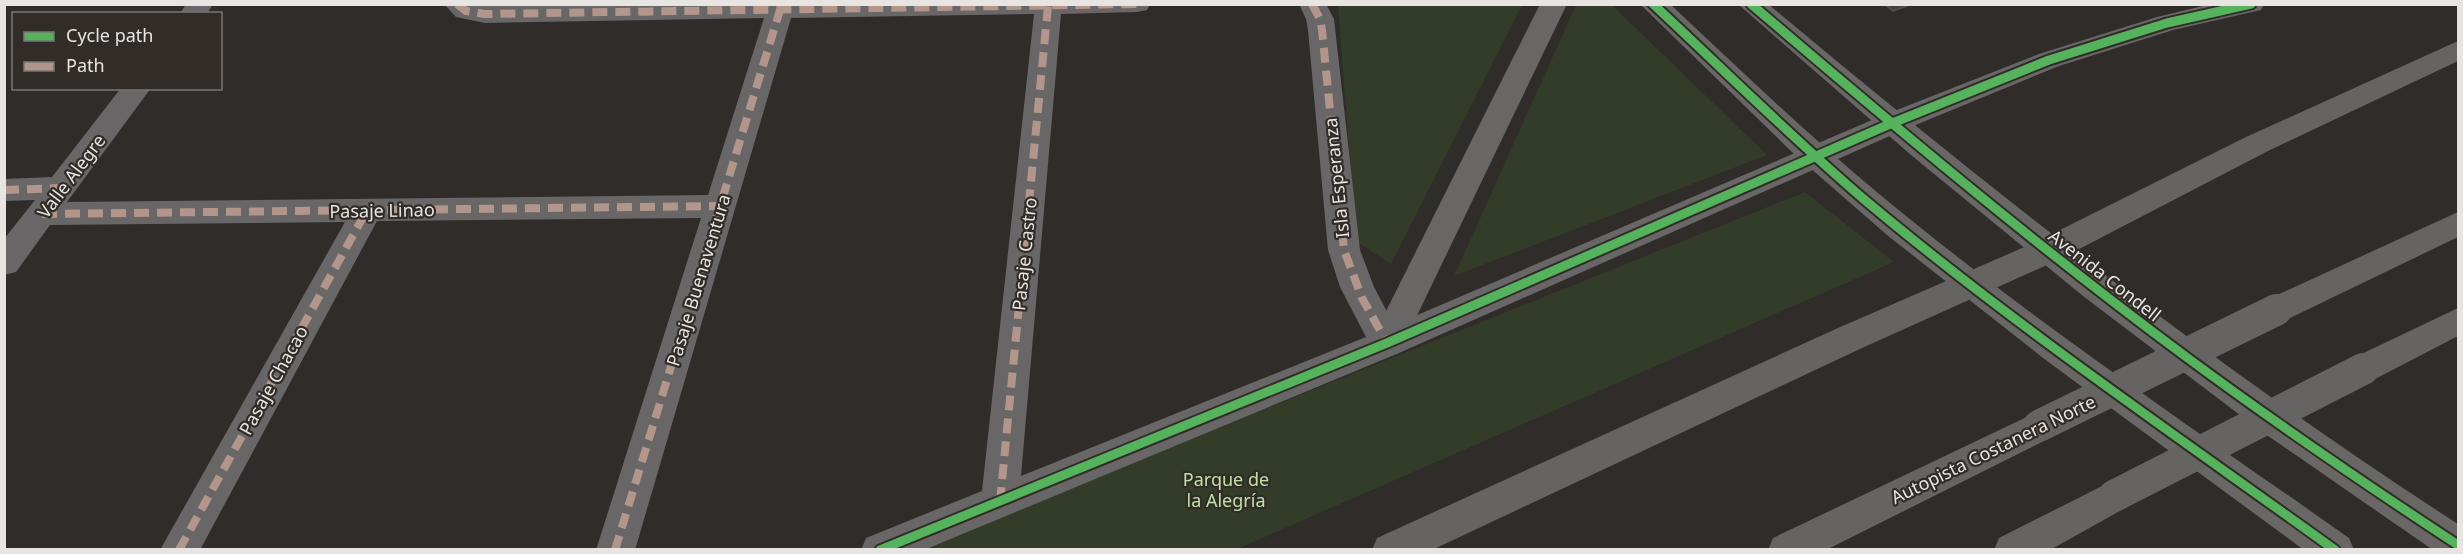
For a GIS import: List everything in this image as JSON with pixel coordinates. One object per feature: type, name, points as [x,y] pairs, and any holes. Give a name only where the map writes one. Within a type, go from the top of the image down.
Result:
[{"type":"highway","points":[[1391,549],[2047,251],[2257,144],[2458,50]]},
{"type":"highway","name":"Autopista Costanera Norte","points":[[1787,549],[2276,310],[2458,224]]},
{"type":"highway","points":[[2013,549],[2458,321]]},
{"type":"main road","points":[[1388,343],[1554,4]]},
{"type":"main road","points":[[1653,4],[1817,157],[1896,225],[1971,284],[2163,426],[2335,549]]},
{"type":"main road","name":"Avenida Condell","points":[[1751,4],[1890,124],[2047,251],[2229,389],[2458,545]]},
{"type":"street","points":[[458,6],[475,14],[485,14],[710,8],[780,10],[1137,4]]},
{"type":"street","name":"Isla Esperanza","points":[[1312,4],[1320,19],[1322,30],[1344,250],[1352,279],[1366,311],[1388,343]]},
{"type":"street","points":[[880,549],[1388,343],[1890,124],[2049,60],[2167,23],[2251,4]]},
{"type":"street","name":"Pasaje Castro","points":[[1000,502],[1048,6]]},
{"type":"street","name":"Pasaje Buenaventura","points":[[615,549],[780,10]]},
{"type":"street","name":"Valle Alegre","points":[[4,263],[136,90]]},
{"type":"street","points":[[4,190],[62,188]]},
{"type":"street","name":"Pasaje Linao","points":[[42,214],[721,206]]},
{"type":"street","name":"Pasaje Chacao","points":[[179,549],[367,210]]},
{"type":"green space","points":[[1338,5],[1522,5],[1391,264],[1356,241]]},
{"type":"green space","points":[[1576,5],[1612,5],[1767,155],[1454,276]]},
{"type":"green space","name":"Parque de la Alegría","points":[[1805,192],[1894,262],[1237,549],[906,550],[1215,429]]},
{"type":"building","points":[[1884,4],[1913,4],[1893,11]]},
{"type":"marked path","points":[[457,4],[466,11],[485,14],[1137,4]]},
{"type":"marked path","points":[[1312,4],[1320,19],[1322,30],[1344,250],[1362,298],[1387,343]]},
{"type":"marked path","points":[[1000,502],[1048,6]]},
{"type":"marked path","points":[[615,550],[780,10]]},
{"type":"marked path","points":[[4,190],[62,188]]},
{"type":"marked path","points":[[42,214],[721,206]]},
{"type":"marked path","points":[[179,550],[367,210]]},
{"type":"cycle path","points":[[1653,4],[1804,146],[1898,227],[2059,351],[2335,550]]},
{"type":"cycle path","points":[[1751,4],[1922,148],[2095,287],[2273,420],[2458,545]]},
{"type":"cycle path","points":[[880,550],[1387,343],[1890,124],[2049,60],[2167,23],[2251,4]]}]
